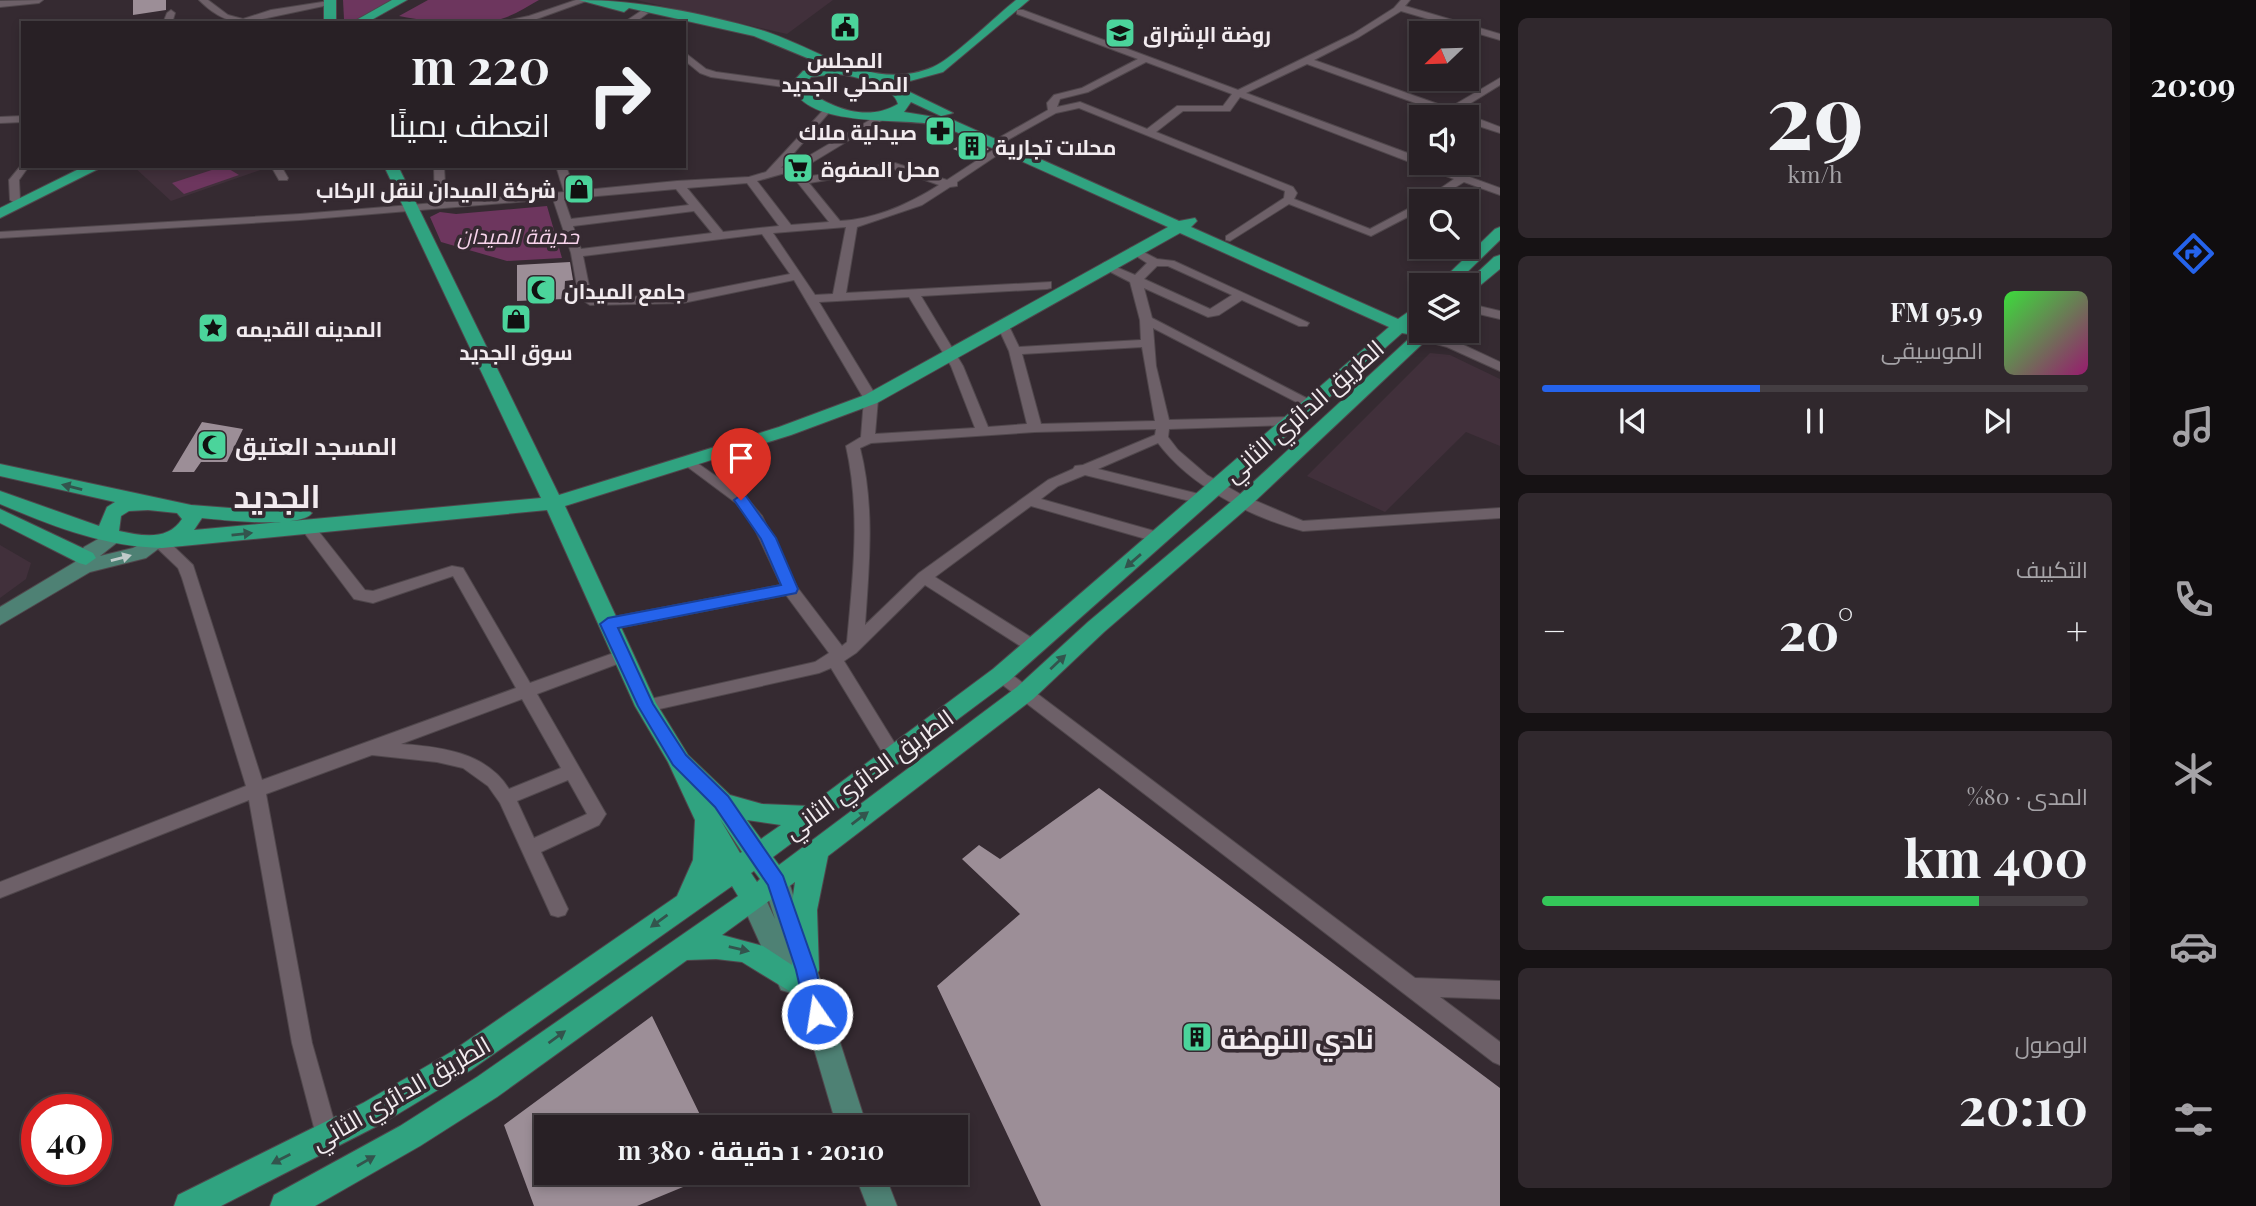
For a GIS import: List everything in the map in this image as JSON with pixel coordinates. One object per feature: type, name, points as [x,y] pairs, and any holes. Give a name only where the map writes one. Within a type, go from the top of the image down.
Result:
[{"type":"main road","points":[[361,21],[401,0]]},
{"type":"main road","points":[[374,21],[413,0]]},
{"type":"main road","points":[[585,0],[678,21]]},
{"type":"main road","points":[[610,0],[758,33],[854,73],[918,94],[939,110],[999,143]]},
{"type":"main road","points":[[807,74],[854,73],[894,78],[934,71],[1022,6],[1036,0]]},
{"type":"main road","points":[[329,2],[330,21]]},
{"type":"main road","points":[[886,116],[901,109],[1022,6]]},
{"type":"main road","points":[[686,23],[764,41],[793,54],[803,64],[807,74]]},
{"type":"main road","points":[[807,74],[798,86],[802,93],[845,114],[935,119],[999,143],[1409,321]]},
{"type":"main road","points":[[5,210],[81,168]]},
{"type":"main road","points":[[5,210],[93,168]]},
{"type":"main road","points":[[392,168],[551,497],[646,706],[680,760],[692,792],[714,807],[758,853],[776,882]]},
{"type":"main road","points":[[946,350],[1003,325],[1134,250],[1178,220]]},
{"type":"main road","points":[[0,497],[50,517],[111,535],[164,542],[551,497],[690,462],[817,420],[946,350],[1047,285],[1178,220],[1230,238],[1409,320]]},
{"type":"main road","points":[[1457,273],[1500,232]]},
{"type":"main road","points":[[1479,280],[1500,260]]},
{"type":"main road","name":"الطريق الدائري الثاني","points":[[189,1206],[373,1113],[461,1061],[813,816],[1001,675],[1311,404],[1409,332]]},
{"type":"main road","name":"الطريق الدائري الثاني","points":[[285,1206],[410,1136],[487,1087],[753,899],[1025,693],[1096,627],[1245,500],[1409,335]]},
{"type":"main road","points":[[0,470],[188,511],[267,516],[551,497],[868,393]]},
{"type":"main road","points":[[111,535],[110,519],[117,511],[138,501]]},
{"type":"main road","points":[[164,542],[190,525],[192,518],[188,511]]},
{"type":"main road","points":[[0,515],[85,563]]},
{"type":"main road","points":[[714,807],[762,814],[813,816]]},
{"type":"main road","points":[[714,807],[737,868],[753,899]]},
{"type":"main road","points":[[686,902],[701,879],[709,858],[714,807]]},
{"type":"main road","points":[[678,950],[719,945],[742,949],[798,975],[805,882],[817,851]]},
{"type":"street","points":[[0,4],[39,0]]},
{"type":"street","points":[[204,0],[225,17],[243,21]]},
{"type":"street","points":[[512,21],[585,0]]},
{"type":"street","points":[[250,21],[271,13],[329,2]]},
{"type":"street","points":[[1148,134],[1181,108],[1226,109],[1238,93],[1304,60],[1404,4],[1500,37]]},
{"type":"street","points":[[1022,6],[1145,59],[1409,158]]},
{"type":"street","points":[[168,21],[171,13]]},
{"type":"street","points":[[630,21],[643,13]]},
{"type":"street","points":[[686,57],[703,71],[714,75],[798,86]]},
{"type":"street","points":[[1054,111],[1052,101],[1057,97],[1085,90],[1145,59]]},
{"type":"street","points":[[1304,60],[1430,105]]},
{"type":"street","points":[[1461,105],[1500,80]]},
{"type":"street","points":[[577,253],[765,230],[852,225],[897,212],[953,184],[999,143],[1054,111],[1073,106],[1088,107],[1148,134],[1278,183],[1292,193],[1288,200],[1230,238]]},
{"type":"street","points":[[767,177],[829,107]]},
{"type":"street","points":[[845,114],[852,127],[845,142]]},
{"type":"street","points":[[0,235],[300,217],[750,180],[792,169],[845,142],[886,116]]},
{"type":"street","points":[[0,120],[21,119]]},
{"type":"street","points":[[1479,122],[1499,129]]},
{"type":"street","points":[[802,181],[895,166],[931,180],[953,184]]},
{"type":"street","points":[[5,210],[14,180],[23,168]]},
{"type":"street","points":[[276,168],[283,178]]},
{"type":"street","points":[[439,168],[441,204]]},
{"type":"street","points":[[562,168],[570,193]]},
{"type":"street","points":[[792,169],[838,226]]},
{"type":"street","points":[[1455,175],[1500,192]]},
{"type":"street","points":[[1445,189],[1463,178]]},
{"type":"street","points":[[750,180],[788,229]]},
{"type":"street","points":[[677,184],[721,236]]},
{"type":"street","points":[[557,194],[577,253],[585,298],[594,303],[699,297],[797,276]]},
{"type":"street","points":[[1288,200],[1371,233],[1409,212]]},
{"type":"street","points":[[568,223],[696,207]]},
{"type":"street","points":[[839,297],[852,225]]},
{"type":"street","points":[[765,230],[797,276],[868,393],[868,439]]},
{"type":"street","points":[[1134,250],[1154,262],[1170,263],[1303,323]]},
{"type":"street","points":[[1136,281],[1154,262]]},
{"type":"street","points":[[1105,266],[1208,313],[1215,312],[1241,295]]},
{"type":"street","points":[[1136,281],[1146,320],[1147,343],[1162,431],[1183,465],[1209,493]]},
{"type":"street","points":[[811,299],[1047,285]]},
{"type":"street","points":[[912,293],[972,399],[983,431]]},
{"type":"street","points":[[1479,310],[1500,315]]},
{"type":"street","points":[[1146,320],[1311,404]]},
{"type":"street","points":[[1003,325],[1015,351],[1035,428]]},
{"type":"street","points":[[1015,351],[1147,343]]},
{"type":"street","points":[[1449,343],[1500,368]]},
{"type":"street","points":[[1456,347],[1500,355]]},
{"type":"street","points":[[855,643],[865,515],[863,484],[853,446],[868,439],[1035,428],[1162,431],[1291,421]]},
{"type":"street","points":[[646,706],[819,667],[855,643],[924,577],[1053,483],[1162,431]]},
{"type":"street","points":[[690,462],[741,500],[757,519],[790,589],[837,657],[893,755]]},
{"type":"street","points":[[1080,469],[1245,500],[1303,526],[1500,513]]},
{"type":"street","points":[[1030,501],[1160,538]]},
{"type":"street","points":[[307,527],[360,596],[373,597],[453,571],[458,572],[597,814],[593,820],[530,848]]},
{"type":"street","points":[[0,617],[85,563],[98,545],[111,535]]},
{"type":"street","points":[[85,563],[139,553],[164,542],[185,565],[256,790],[302,1043],[327,1135]]},
{"type":"street","points":[[924,577],[1034,647]]},
{"type":"street","points":[[608,624],[790,589]]},
{"type":"street","points":[[0,890],[256,790],[622,656]]},
{"type":"street","points":[[1001,675],[1500,1055]]},
{"type":"street","points":[[372,748],[454,759],[472,765],[494,781],[505,798],[558,909]]},
{"type":"street","points":[[505,798],[572,771]]},
{"type":"street","points":[[776,882],[798,975],[848,1115]]},
{"type":"street","points":[[753,899],[798,975]]},
{"type":"street","points":[[1410,987],[1500,990]]},
{"type":"street","points":[[874,1185],[882,1206]]},
{"type":"shaded area","points":[[636,0],[833,0],[787,34]]},
{"type":"shaded area","points":[[135,168],[266,168],[171,201]]},
{"type":"shaded area","points":[[1430,353],[1450,355],[1500,379],[1500,446],[1466,432],[1385,512],[1307,476]]},
{"type":"shaded area","points":[[0,545],[31,563],[26,579],[0,598]]},
{"type":"green space","points":[[343,0],[395,0],[354,21],[344,19]]},
{"type":"green space","points":[[428,0],[539,0],[495,21],[425,21],[399,16]]},
{"type":"green space","points":[[218,168],[227,168],[239,175],[184,194],[172,183]]},
{"type":"green space","name":"حديقة الميدان","points":[[547,206],[562,258],[507,261],[441,242],[430,217],[440,212],[456,214]]},
{"type":"building","points":[[133,0],[166,0],[166,10],[133,15]]},
{"type":"building","name":"محلات تجارية","points":[[969,141],[989,149],[976,158],[953,149]]},
{"type":"building","name":"جامع الميدان","points":[[570,262],[573,280],[565,281],[564,299],[517,301],[517,265]]},
{"type":"building","name":"المسجد العتيق","points":[[202,422],[243,429],[227,462],[201,462],[194,472],[172,472]]},
{"type":"building","name":"نادي النهضة","points":[[1099,788],[1500,1088],[1500,1206],[1041,1206],[937,986],[1020,914],[962,859],[979,845],[1000,859]]},
{"type":"building","points":[[652,1016],[700,1115],[534,1115],[534,1185],[688,1185],[637,1206],[534,1206],[504,1125]]},
{"type":"place","name":"المجلس المحلي الجديد","points":[[845,27]]},
{"type":"place","name":"روضة الإشراق","points":[[1120,33]]},
{"type":"place","name":"صيدلية ملاك","points":[[940,131]]},
{"type":"place","name":"محلات تجارية","points":[[972,146]]},
{"type":"place","name":"محل الصفوة","points":[[798,168]]},
{"type":"place","name":"شركة الميدان لنقل الركاب","points":[[579,189]]},
{"type":"place","name":"جامع الميدان","points":[[541,290]]},
{"type":"place","name":"سوق الجديد","points":[[516,319]]},
{"type":"place","name":"المدينه القديمه","points":[[213,328]]},
{"type":"place","name":"المسجد العتيق","points":[[212,445]]},
{"type":"place","name":"نادي النهضة","points":[[1197,1037]]},
{"type":"district","name":"الجديد","points":[[277,494]]},
{"type":"route","points":[[741,500],[768,538],[790,589],[608,624],[646,706],[680,760],[706,783],[722,802],[776,882],[812,989],[817,1014]]}]
